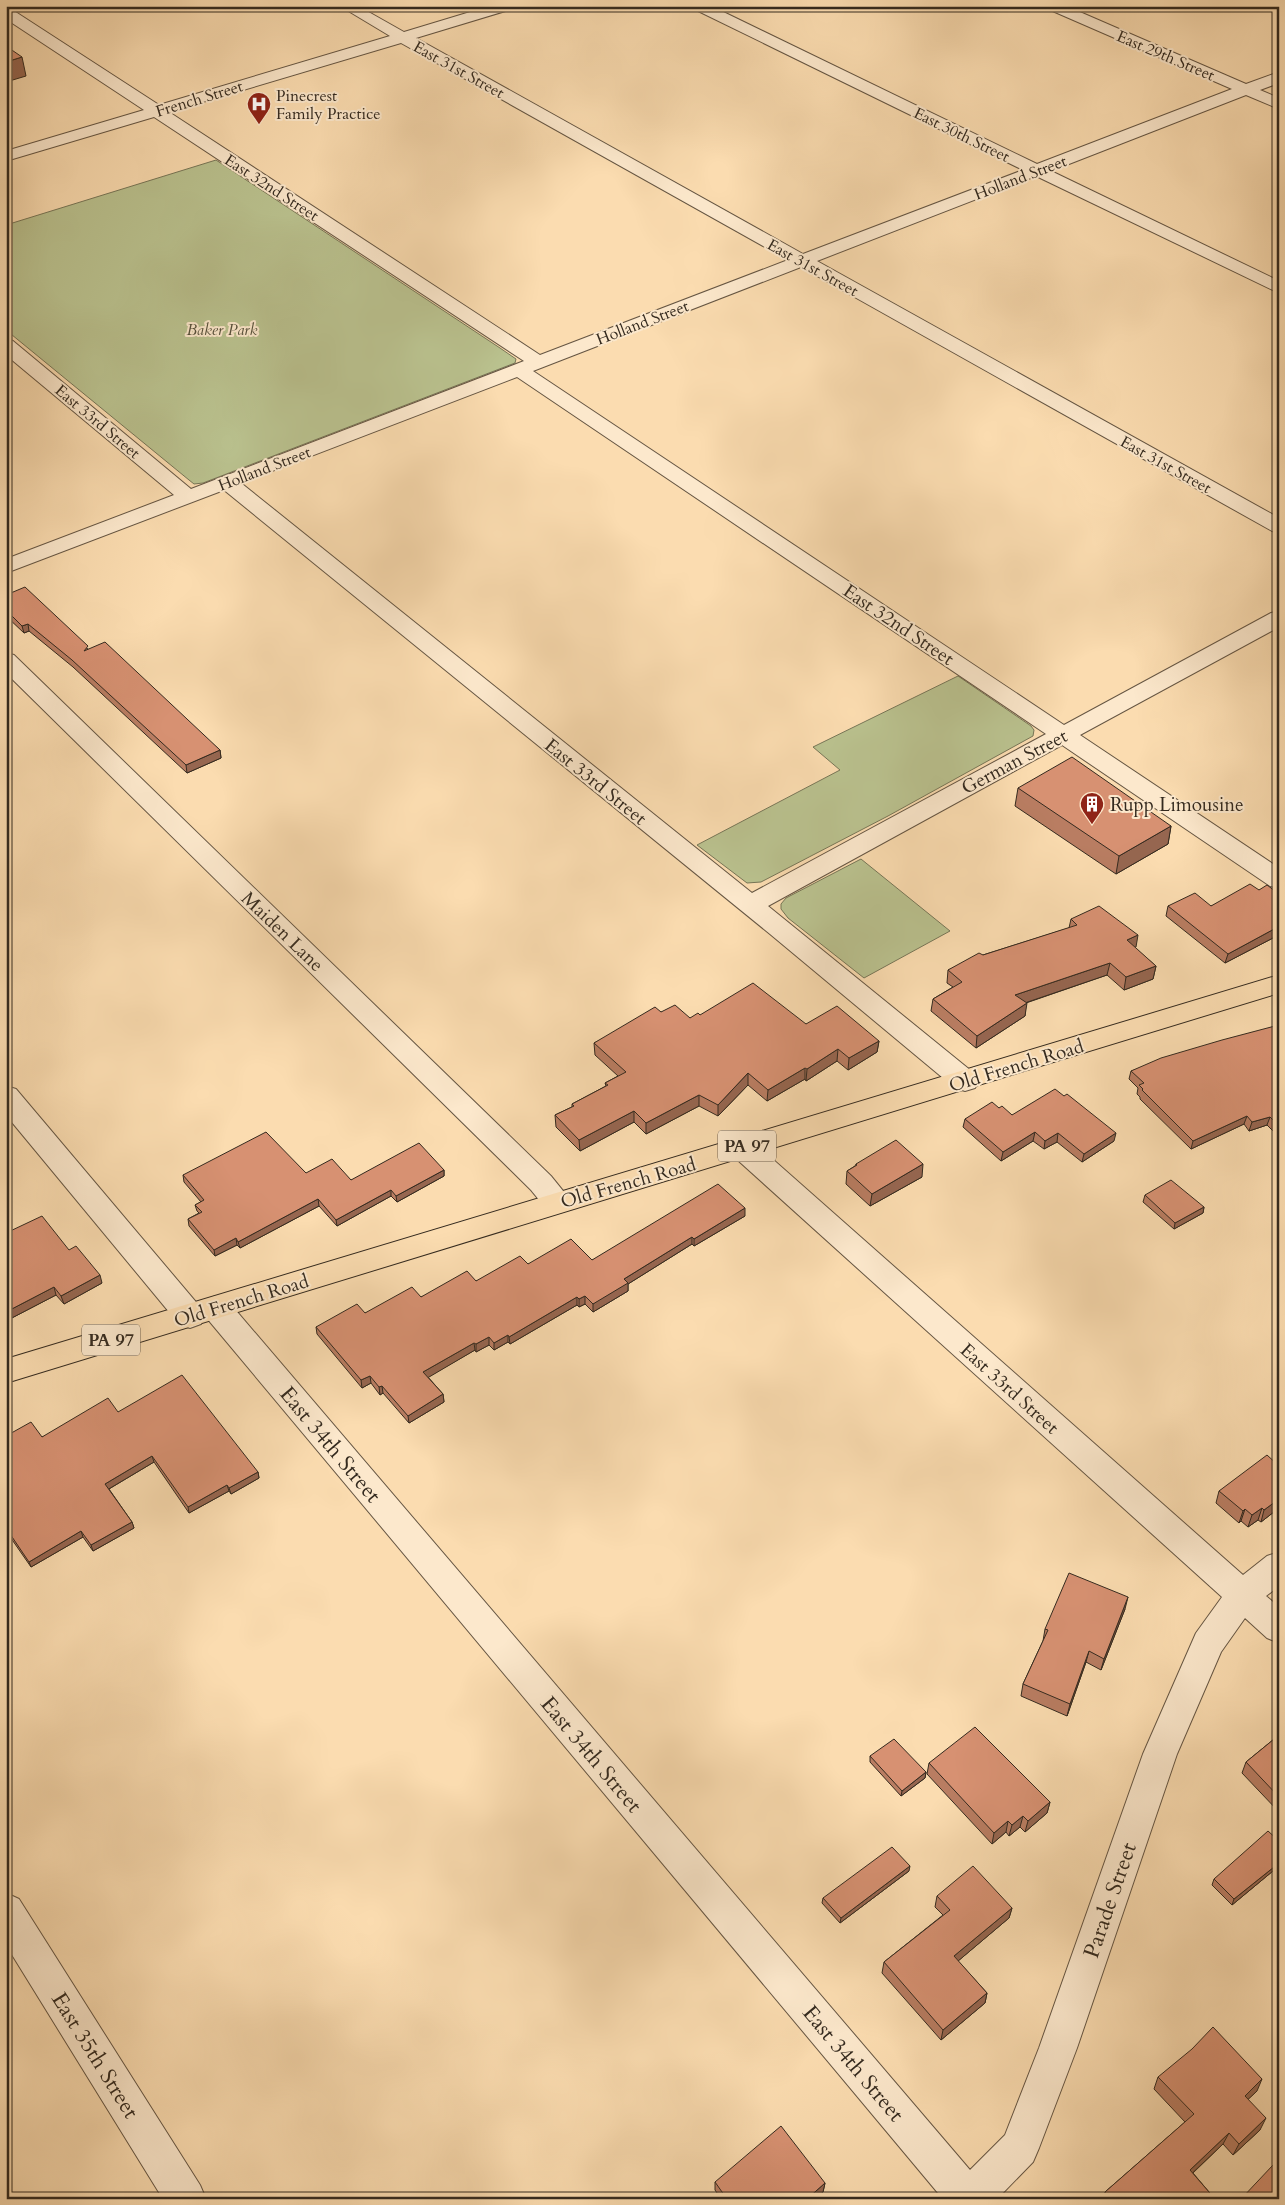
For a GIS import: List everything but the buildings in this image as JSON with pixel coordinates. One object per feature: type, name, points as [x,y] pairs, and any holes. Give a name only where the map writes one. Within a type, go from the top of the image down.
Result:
[{"type":"main road","name":"Old French Road","points":[[6,1371],[1279,984]]},
{"type":"street","name":"East 31st Street","points":[[347,6],[1279,527]]},
{"type":"street","name":"French Street","points":[[6,156],[507,6]]},
{"type":"street","name":"East 30th Street","points":[[699,6],[1279,288]]},
{"type":"street","name":"East 29th Street","points":[[1053,6],[1279,104]]},
{"type":"street","name":"East 32nd Street","points":[[6,12],[158,111],[1279,880]]},
{"type":"street","name":"Holland Street","points":[[6,567],[1279,78]]},
{"type":"street","name":"East 33rd Street","points":[[6,346],[189,497]]},
{"type":"street","name":"East 33rd Street","points":[[227,482],[965,1081]]},
{"type":"street","name":"German Street","points":[[749,905],[1279,618]]},
{"type":"street","name":"Maiden Lane","points":[[6,660],[542,1183],[558,1202]]},
{"type":"street","name":"East 34th Street","points":[[6,1096],[203,1312],[969,2199]]},
{"type":"street","name":"East 33rd Street","points":[[742,1148],[1279,1628]]},
{"type":"street","name":"Parade Street","points":[[969,2199],[1019,2148],[1058,2048],[1160,1754],[1208,1643],[1242,1596],[1279,1566]]},
{"type":"street","name":"East 35th Street","points":[[6,1911],[186,2199]]},
{"type":"green space","name":"Baker Park","points":[[216,160],[500,348],[516,359],[515,363],[203,483],[194,484],[6,330],[6,225]]},
{"type":"green space","points":[[958,676],[1031,726],[1034,730],[1033,736],[888,816],[761,882],[747,883],[697,845],[840,770],[813,747]]},
{"type":"green space","points":[[861,859],[950,931],[864,978],[788,918],[781,909],[781,904],[786,898]]},
{"type":"place","name":"Pinecrest Family Practice","points":[[259,125]]},
{"type":"place","name":"Rupp Limousine","points":[[1092,825]]}]
